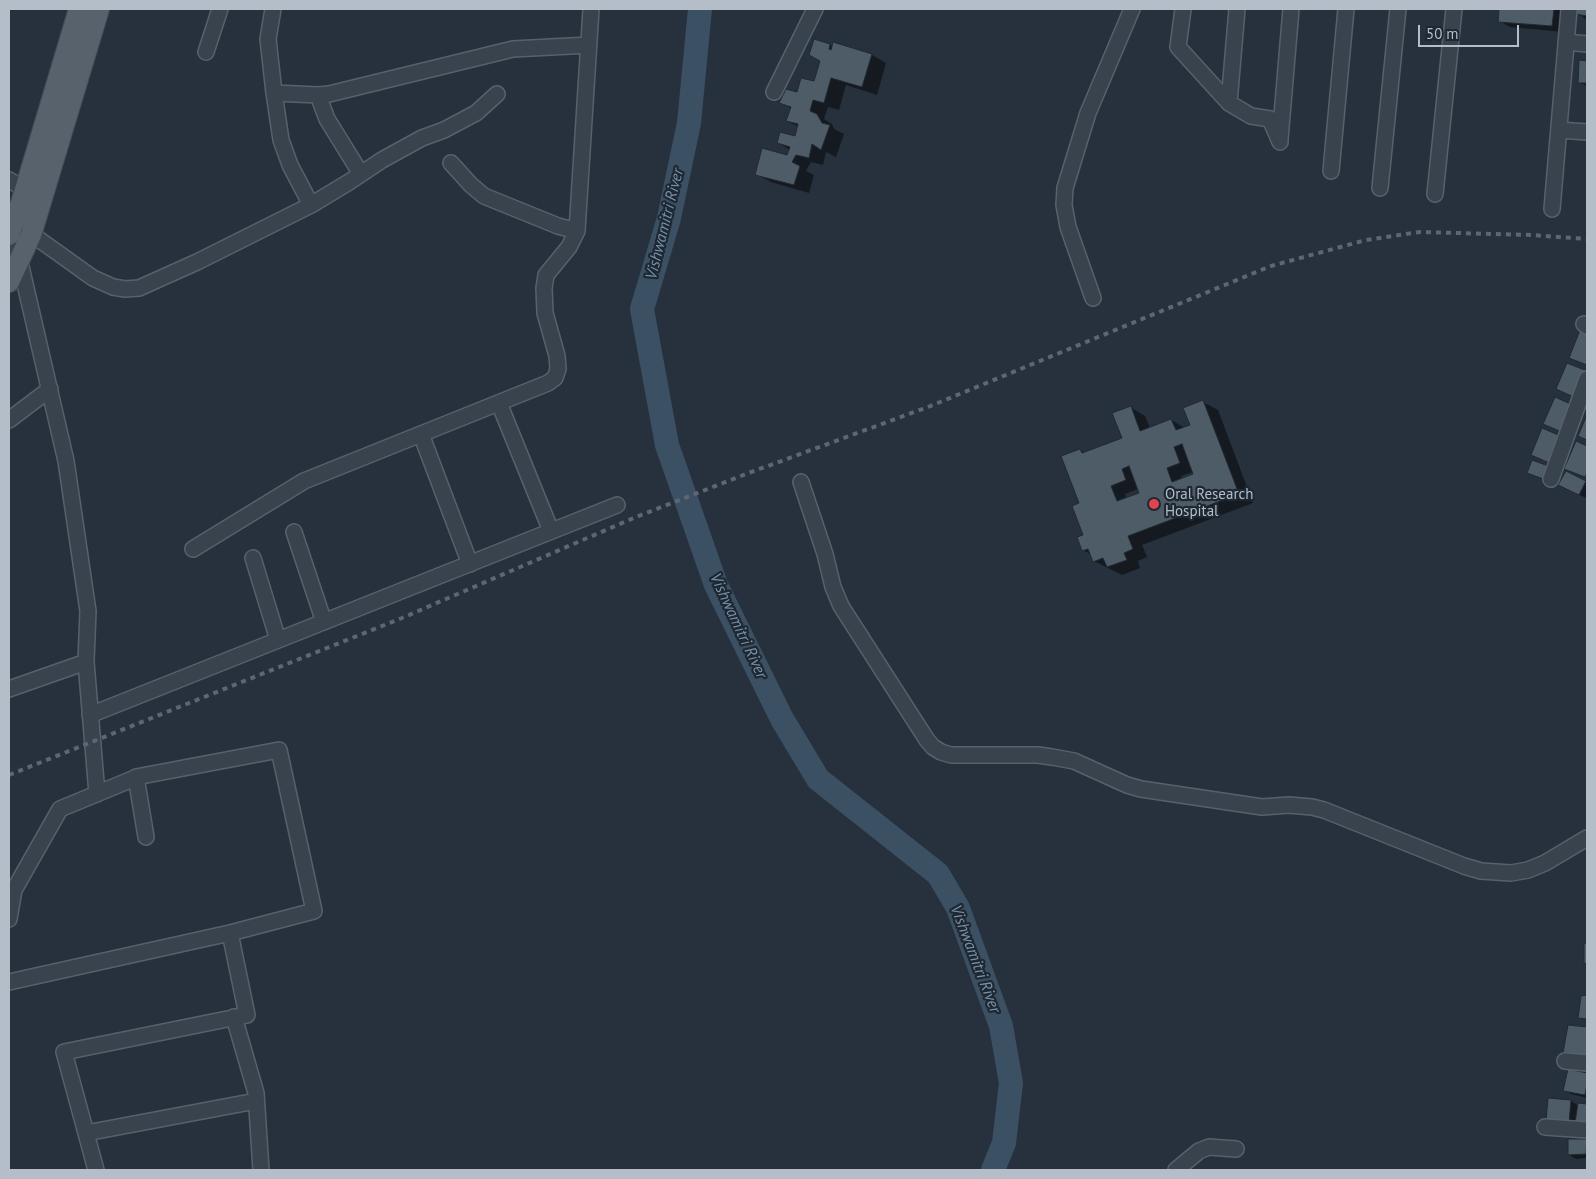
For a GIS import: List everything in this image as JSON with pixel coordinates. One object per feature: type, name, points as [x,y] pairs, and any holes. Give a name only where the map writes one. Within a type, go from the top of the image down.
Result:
[{"type":"main road","points":[[9,282],[17,184],[79,9]]},
{"type":"main road","points":[[12,236],[31,234],[99,9]]},
{"type":"street","points":[[206,52],[220,9]]},
{"type":"street","points":[[273,9],[268,38],[281,140],[311,205]]},
{"type":"street","points":[[193,549],[304,481],[548,383],[555,378],[558,369],[557,356],[545,313],[544,288],[546,275],[569,247],[577,231],[591,9]]},
{"type":"street","points":[[774,92],[815,9]]},
{"type":"street","points":[[1093,298],[1068,227],[1064,205],[1065,188],[1088,113],[1132,9]]},
{"type":"street","points":[[1183,9],[1178,47],[1229,103],[1251,116],[1270,119],[1280,142],[1291,9]]},
{"type":"street","points":[[1229,103],[1237,9]]},
{"type":"street","points":[[1331,171],[1346,9]]},
{"type":"street","points":[[1380,188],[1398,9]]},
{"type":"street","points":[[1435,194],[1454,9]]},
{"type":"street","points":[[1552,209],[1569,9]]},
{"type":"street","points":[[1566,42],[1587,44]]},
{"type":"street","points":[[274,93],[318,95],[340,92],[513,49],[589,45]]},
{"type":"street","points":[[97,794],[86,662],[88,611],[66,461],[12,236],[31,234],[93,278],[113,287],[124,289],[138,288],[197,262],[311,205],[382,160],[422,138],[444,130],[476,113],[497,94]]},
{"type":"street","points":[[318,95],[327,120],[361,174]]},
{"type":"street","points":[[1559,130],[1587,132]]},
{"type":"street","points":[[451,163],[484,196],[558,226],[577,231]]},
{"type":"street","points":[[1550,479],[1587,379]]},
{"type":"street","points":[[9,422],[50,389]]},
{"type":"street","points":[[499,403],[551,531]]},
{"type":"street","points":[[421,434],[470,564]]},
{"type":"street","points":[[801,482],[825,554],[833,587],[841,606],[927,740],[933,748],[941,752],[952,755],[1038,755],[1052,757],[1074,761],[1127,785],[1141,789],[1262,807],[1289,805],[1312,807],[1481,871],[1511,873],[1528,870],[1545,863],[1587,838]]},
{"type":"street","points":[[90,715],[617,505]]},
{"type":"street","points":[[294,532],[324,622]]},
{"type":"street","points":[[253,558],[278,640]]},
{"type":"street","points":[[9,689],[86,662]]},
{"type":"street","points":[[9,919],[14,890],[60,809],[135,778],[279,750],[314,911],[230,933],[9,982]]},
{"type":"street","points":[[135,778],[146,837]]},
{"type":"street","points":[[96,1170],[64,1052],[247,1015],[230,933]]},
{"type":"street","points":[[234,1018],[256,1093],[261,1170]]},
{"type":"street","points":[[1564,1061],[1587,1063]]},
{"type":"street","points":[[86,1133],[256,1101]]},
{"type":"street","points":[[1545,1127],[1587,1130]]},
{"type":"street","points":[[1176,1170],[1199,1151],[1209,1147],[1236,1149]]},
{"type":"building","points":[[1499,9],[1554,9],[1552,26],[1498,22]]},
{"type":"building","points":[[1576,9],[1587,9],[1587,16],[1575,14]]},
{"type":"building","points":[[814,39],[830,44],[829,49],[831,50],[833,42],[872,54],[862,87],[831,78],[824,103],[813,100],[810,111],[817,114],[822,123],[830,125],[821,150],[812,144],[809,158],[796,155],[792,162],[800,166],[794,185],[755,175],[762,148],[787,155],[790,147],[777,143],[780,132],[795,136],[798,124],[786,121],[791,107],[779,103],[786,89],[797,92],[801,78],[814,81],[820,61],[809,55]]},
{"type":"building","points":[[1579,60],[1587,61],[1587,83],[1578,83]]},
{"type":"building","points":[[1580,330],[1587,333],[1587,365],[1569,358]]},
{"type":"building","points":[[1567,363],[1587,371],[1576,398],[1556,389]]},
{"type":"building","points":[[1555,397],[1575,406],[1564,433],[1543,424]]},
{"type":"building","points":[[1203,400],[1239,494],[1128,536],[1133,549],[1124,553],[1127,560],[1107,567],[1103,558],[1093,562],[1088,549],[1082,551],[1077,537],[1083,535],[1072,506],[1079,503],[1061,456],[1080,449],[1082,453],[1122,438],[1112,413],[1131,406],[1140,431],[1171,419],[1176,430],[1190,425],[1183,408]],"holes":[[[1182,444],[1193,474],[1172,482],[1167,468],[1180,463],[1174,447]],[[1129,466],[1139,493],[1117,501],[1111,486],[1126,480],[1122,469]]]},
{"type":"building","points":[[1587,415],[1587,440],[1578,436]]},
{"type":"building","points":[[1542,428],[1563,437],[1552,464],[1531,455]]},
{"type":"building","points":[[1576,441],[1587,446],[1587,473],[1585,477],[1564,469]]},
{"type":"building","points":[[1532,460],[1551,467],[1546,480],[1527,473]]},
{"type":"building","points":[[1566,471],[1586,481],[1579,495],[1558,485]]},
{"type":"building","points":[[1587,942],[1587,963],[1584,964],[1584,944]]},
{"type":"building","points":[[1587,995],[1587,1019],[1578,1018],[1581,996]]},
{"type":"building","points":[[1568,1025],[1587,1027],[1587,1056],[1563,1053]]},
{"type":"building","points":[[1568,1069],[1587,1073],[1585,1095],[1563,1091]]},
{"type":"building","points":[[1548,1098],[1571,1100],[1569,1123],[1546,1121]]},
{"type":"building","points":[[1578,1103],[1587,1104],[1587,1123],[1575,1123]]},
{"type":"building","points":[[1568,1139],[1587,1139],[1586,1154],[1568,1155]]},
{"type":"waterway","name":"Vishwamitri River","points":[[700,9],[689,123],[669,218],[642,309],[667,445],[716,585],[782,719],[818,779],[938,874],[958,908],[1001,1026],[1011,1083],[1004,1143],[993,1170]]},
{"type":"railway","points":[[9,775],[402,618],[636,517],[928,407],[1271,266],[1366,240],[1420,232],[1531,235],[1587,239]]},
{"type":"place","name":"Oral Research Hospital","points":[[1154,504]]}]
